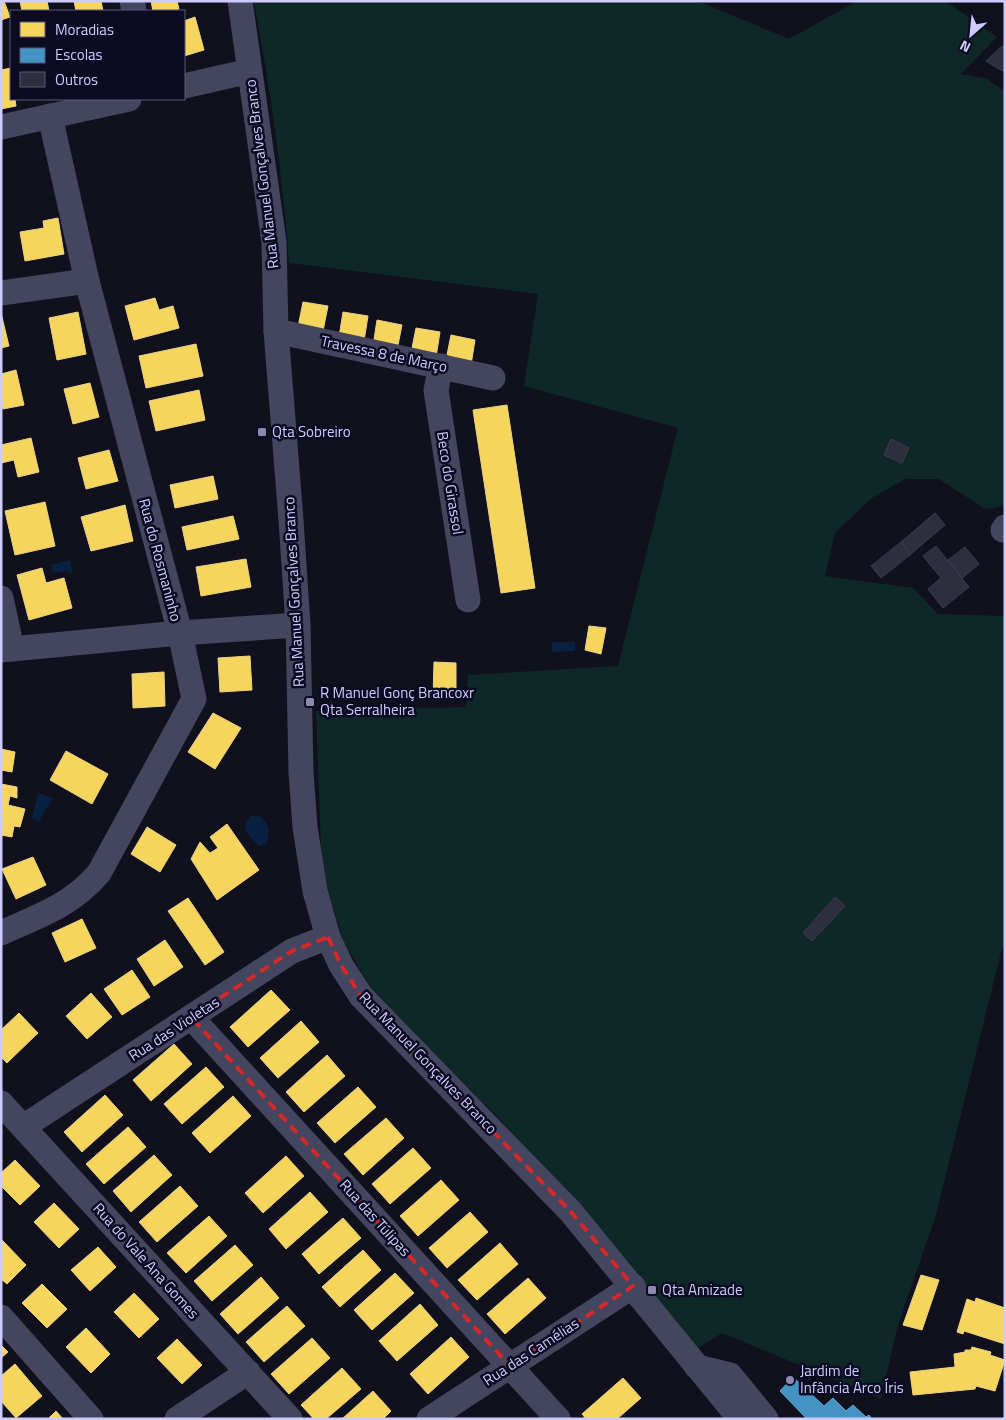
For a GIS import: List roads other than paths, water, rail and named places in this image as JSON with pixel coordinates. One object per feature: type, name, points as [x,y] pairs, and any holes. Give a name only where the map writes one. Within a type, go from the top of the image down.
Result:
[{"type":"street","name":"Rua Manuel Gonçalves Branco","points":[[240,1],[274,242],[276,331],[298,624],[301,772],[305,827],[315,891],[328,937],[341,965],[361,996],[571,1212],[740,1419]]},
{"type":"street","points":[[185,86],[250,71]]},
{"type":"street","points":[[1,127],[124,100]]},
{"type":"street","name":"Rua do Rosmaninho","points":[[1,933],[56,908],[74,897],[87,887],[99,873],[194,699],[180,633],[87,281],[50,116]]},
{"type":"street","points":[[1,293],[87,281]]},
{"type":"street","name":"Travessa 8 de Março","points":[[276,331],[493,378]]},
{"type":"street","name":"Beco do Girassol","points":[[441,366],[436,390],[468,600]]},
{"type":"street","points":[[1,598],[6,649],[298,624]]},
{"type":"street","name":"Rua das Violetas","points":[[23,1127],[292,952],[328,937]]},
{"type":"street","name":"Rua das Túlipas","points":[[191,1017],[558,1419]]},
{"type":"street","name":"Rua do Vale Ana Gomes","points":[[1,1103],[290,1419]]},
{"type":"street","name":"Rua das Camélias","points":[[429,1419],[633,1286]]},
{"type":"street","points":[[1,1317],[91,1419]]},
{"type":"street","points":[[697,1368],[730,1375],[766,1419]]},
{"type":"street","points":[[177,1419],[248,1372]]},
{"type":"water","points":[[70,560],[73,573],[69,574],[67,571],[53,573],[51,565]]},
{"type":"water","points":[[552,642],[575,642],[575,651],[552,652]]},
{"type":"water","points":[[38,793],[53,798],[39,821],[32,818]]},
{"type":"water","points":[[251,816],[259,816],[267,825],[269,831],[267,843],[259,846],[245,829],[246,822]]},
{"type":"place","name":"Qta Sobreiro","points":[[262,432]]},
{"type":"place","name":"R Manuel Gonç Brancoxr Qta Serralheira","points":[[310,702]]},
{"type":"place","name":"Qta Amizade","points":[[652,1290]]},
{"type":"place","name":"Jardim de Infância Arco Íris","points":[[790,1380]]}]
